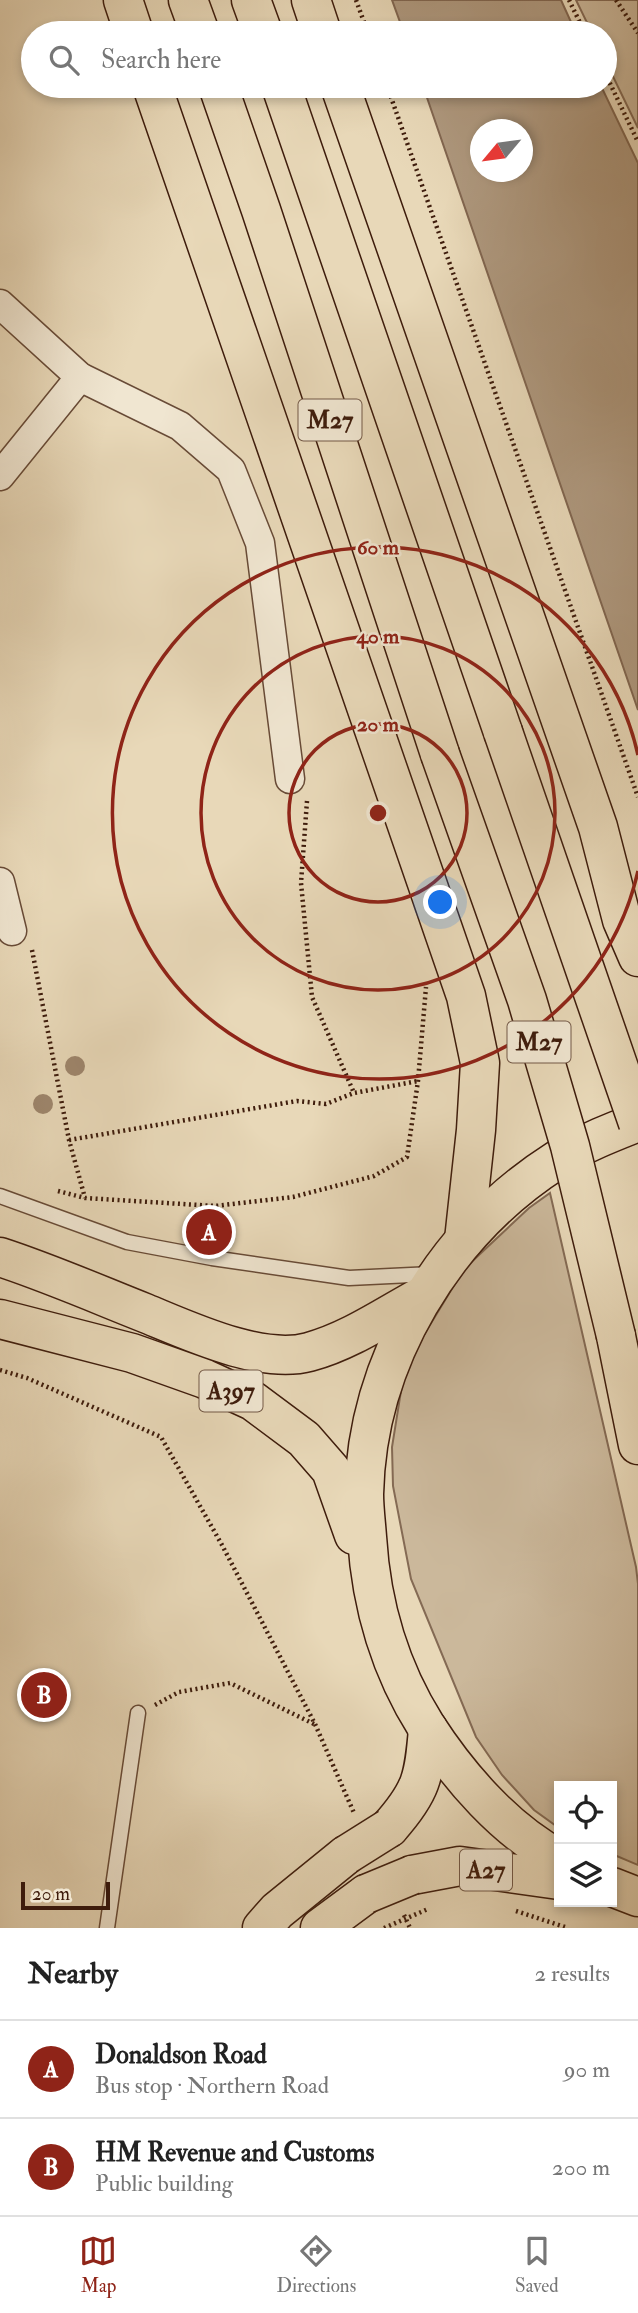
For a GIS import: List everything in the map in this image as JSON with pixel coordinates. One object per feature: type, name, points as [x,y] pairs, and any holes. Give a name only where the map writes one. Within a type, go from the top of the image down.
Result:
[{"type":"main road","points":[[123,0],[130,21]]},
{"type":"main road","points":[[188,0],[196,21]]},
{"type":"main road","points":[[251,0],[259,21]]},
{"type":"main road","points":[[311,0],[318,21]]},
{"type":"main road","points":[[156,98],[466,996],[480,1063],[464,1240]]},
{"type":"main road","name":"M27","points":[[222,98],[440,754],[527,1000],[570,1146],[638,1445]]},
{"type":"main road","name":"M27","points":[[285,98],[638,1122]]},
{"type":"main road","points":[[345,98],[598,827],[622,920],[638,957]]},
{"type":"main road","points":[[598,827],[638,916]]},
{"type":"main road","points":[[554,1855],[503,1818],[447,1758],[415,1708],[390,1655],[369,1576],[364,1495],[370,1434],[383,1382],[403,1333],[430,1284],[464,1240],[516,1189],[557,1160],[597,1138],[638,1122]]},
{"type":"main road","name":"A397","points":[[0,1257],[181,1327],[236,1346],[273,1354],[307,1353],[338,1342],[430,1284]]},
{"type":"main road","name":"A397","points":[[0,1319],[132,1353],[205,1379],[253,1401],[304,1439],[331,1469],[369,1576]]},
{"type":"main road","points":[[262,1928],[277,1911],[346,1854],[372,1822],[411,1804],[425,1771],[428,1729]]},
{"type":"main road","name":"A27","points":[[320,1928],[392,1891],[460,1866],[554,1879]]},
{"type":"main road","points":[[617,1889],[638,1897]]},
{"type":"street","points":[[0,304],[80,377],[180,426],[231,470],[260,543],[290,779]]},
{"type":"street","points":[[0,476],[80,377]]},
{"type":"street","points":[[0,886],[12,932]]},
{"type":"lane","points":[[0,1196],[127,1242],[212,1258],[349,1278],[430,1284]]},
{"type":"lane","points":[[107,1928],[138,1713]]},
{"type":"path","points":[[356,0],[364,21]]},
{"type":"path","points":[[569,0],[579,21]]},
{"type":"path","points":[[616,0],[638,33]]},
{"type":"path","points":[[391,98],[638,797]]},
{"type":"path","points":[[617,98],[638,142]]},
{"type":"path","points":[[290,779],[308,780],[301,883],[312,997],[354,1093]]},
{"type":"path","points":[[12,932],[27,928],[69,1140],[85,1198]]},
{"type":"path","points":[[49,1188],[85,1198],[215,1206],[293,1197],[374,1176],[407,1157],[418,1081],[425,975]]},
{"type":"path","points":[[69,1140],[297,1101],[326,1104],[354,1093],[418,1081]]},
{"type":"path","points":[[0,1370],[27,1378],[161,1437],[222,1545],[314,1724],[372,1822]]},
{"type":"path","points":[[138,1713],[179,1692],[230,1683],[314,1724]]},
{"type":"path","points":[[392,1891],[410,1928]]},
{"type":"path","points":[[384,1928],[428,1909]]},
{"type":"path","points":[[515,1910],[568,1928]]},
{"type":"shaded area","points":[[392,0],[561,0],[571,21],[400,21]]},
{"type":"shaded area","points":[[576,0],[638,0],[638,128],[617,85],[617,21],[586,21]]},
{"type":"shaded area","points":[[427,98],[607,98],[638,163],[638,710]]},
{"type":"shaded area","points":[[550,1193],[636,1567],[638,1865],[617,1856],[617,1781],[554,1781],[554,1824],[534,1810],[502,1775],[476,1737],[411,1579],[393,1486],[392,1447],[405,1366],[464,1269],[529,1208]]},
{"type":"place","name":"Donaldson Road","points":[[209,1232]]},
{"type":"place","name":"HM Revenue and Customs","points":[[44,1695]]}]
